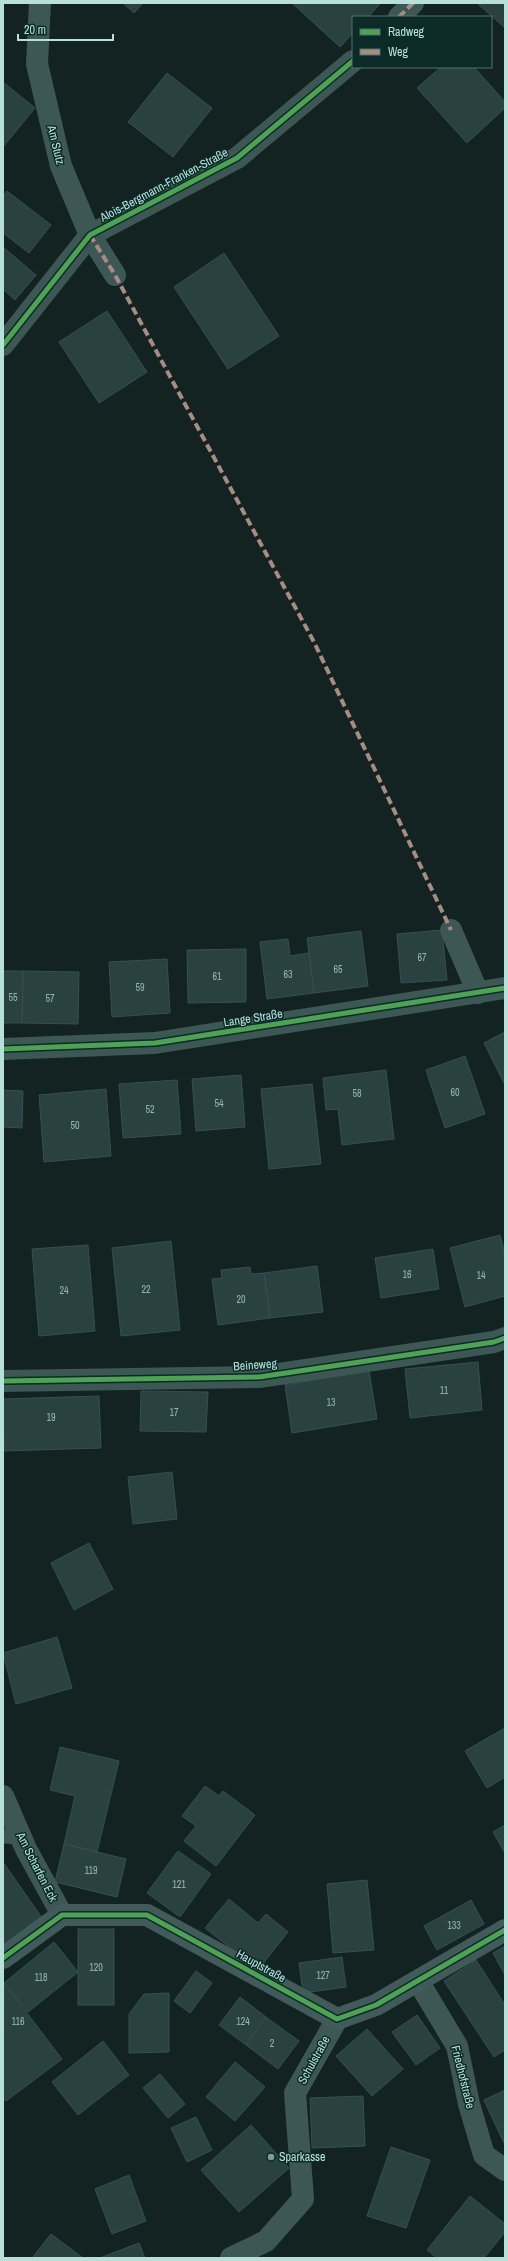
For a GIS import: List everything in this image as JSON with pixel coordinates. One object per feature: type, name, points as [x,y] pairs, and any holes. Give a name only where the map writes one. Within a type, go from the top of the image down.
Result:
[{"type":"street","name":"Am Stutz","points":[[40,3],[37,64],[61,166],[90,235],[116,275]]},
{"type":"street","points":[[400,16],[414,3]]},
{"type":"street","name":"Alois-Bergmann-Franken-Straße","points":[[3,345],[90,235],[237,158],[352,62]]},
{"type":"street","points":[[451,930],[478,993]]},
{"type":"street","name":"Lange Straße","points":[[3,1049],[155,1043],[505,988]]},
{"type":"street","name":"Beineweg","points":[[3,1381],[259,1377],[494,1342],[505,1338]]},
{"type":"street","name":"Am Scharfen Eck","points":[[3,1796],[12,1836],[62,1915]]},
{"type":"street","points":[[3,1958],[62,1915]]},
{"type":"street","name":"Hauptstraße","points":[[62,1915],[147,1915],[337,2019]]},
{"type":"street","points":[[337,2019],[376,2005],[505,1930]]},
{"type":"street","name":"Friedhofstraße","points":[[418,1981],[457,2046],[469,2104],[484,2155],[505,2170]]},
{"type":"street","name":"Schulstraße","points":[[231,2258],[266,2241],[302,2199],[295,2093],[337,2019]]},
{"type":"building","points":[[123,3],[143,3],[134,13]]},
{"type":"building","points":[[292,3],[381,3],[369,16],[352,16],[352,34],[340,47]]},
{"type":"building","points":[[477,3],[505,3],[505,28]]},
{"type":"building","points":[[440,68],[475,68],[505,102],[505,108],[467,143],[417,88]]},
{"type":"building","points":[[167,73],[212,108],[173,157],[128,122]]},
{"type":"building","points":[[3,82],[35,108],[3,147]]},
{"type":"building","points":[[7,191],[51,225],[29,253],[3,233],[3,197]]},
{"type":"building","points":[[3,247],[36,275],[15,300],[3,289]]},
{"type":"building","points":[[224,253],[279,336],[228,369],[174,287]]},
{"type":"building","points":[[107,311],[147,372],[99,403],[59,342]]},
{"type":"building","points":[[442,930],[447,980],[401,983],[397,934]]},
{"type":"building","points":[[361,931],[368,986],[314,993],[307,938]]},
{"type":"building","points":[[288,939],[290,956],[309,953],[314,993],[267,999],[260,942]]},
{"type":"building","points":[[246,949],[246,1002],[188,1003],[187,950]]},
{"type":"building","points":[[167,959],[170,1013],[112,1017],[109,962]]},
{"type":"building","points":[[3,971],[23,971],[22,1023],[3,1023]]},
{"type":"building","points":[[23,971],[79,972],[78,1024],[22,1023]]},
{"type":"building","points":[[505,1032],[505,1085],[484,1043]]},
{"type":"building","points":[[465,1056],[485,1114],[445,1128],[426,1070]]},
{"type":"building","points":[[386,1070],[394,1139],[342,1145],[338,1109],[326,1110],[323,1078]]},
{"type":"building","points":[[241,1075],[245,1127],[196,1131],[192,1079]]},
{"type":"building","points":[[177,1080],[181,1134],[123,1138],[119,1084]]},
{"type":"building","points":[[312,1084],[321,1164],[269,1169],[261,1089]]},
{"type":"building","points":[[106,1089],[111,1156],[44,1162],[39,1095]]},
{"type":"building","points":[[3,1090],[23,1091],[22,1128],[3,1127]]},
{"type":"building","points":[[500,1235],[505,1255],[505,1296],[465,1307],[450,1248]]},
{"type":"building","points":[[171,1241],[180,1330],[121,1336],[112,1248]]},
{"type":"building","points":[[88,1245],[95,1331],[39,1336],[32,1249]]},
{"type":"building","points":[[433,1249],[439,1289],[381,1298],[375,1258]]},
{"type":"building","points":[[317,1266],[323,1312],[270,1318],[264,1273]]},
{"type":"building","points":[[250,1267],[251,1274],[264,1273],[270,1318],[218,1325],[212,1279],[222,1278],[221,1270]]},
{"type":"building","points":[[478,1362],[482,1410],[410,1418],[405,1369]]},
{"type":"building","points":[[369,1371],[377,1419],[292,1433],[285,1385]]},
{"type":"building","points":[[141,1391],[208,1392],[206,1432],[140,1431]]},
{"type":"building","points":[[99,1396],[101,1448],[4,1451],[3,1399]]},
{"type":"building","points":[[172,1472],[177,1519],[133,1524],[128,1477]]},
{"type":"building","points":[[89,1543],[113,1589],[74,1610],[51,1563]]},
{"type":"building","points":[[57,1637],[72,1688],[16,1704],[3,1653]]},
{"type":"building","points":[[505,1728],[505,1777],[487,1788],[465,1751]]},
{"type":"building","points":[[60,1747],[119,1761],[97,1852],[64,1844],[75,1796],[50,1790]]},
{"type":"building","points":[[205,1786],[219,1796],[223,1791],[255,1815],[216,1866],[184,1841],[196,1826],[182,1816]]},
{"type":"building","points":[[505,1825],[505,1853],[493,1832]]},
{"type":"building","points":[[64,1844],[126,1859],[117,1897],[55,1882]]},
{"type":"building","points":[[178,1851],[211,1874],[180,1917],[147,1893]]},
{"type":"building","points":[[3,1862],[42,1918],[3,1946]]},
{"type":"building","points":[[367,1880],[374,1950],[333,1953],[327,1884]]},
{"type":"building","points":[[229,1899],[258,1923],[266,1914],[288,1932],[258,1970],[205,1928]]},
{"type":"building","points":[[471,1900],[484,1924],[437,1950],[424,1926]]},
{"type":"building","points":[[78,1929],[114,1929],[114,2005],[78,2005]]},
{"type":"building","points":[[54,1942],[78,1972],[28,2012],[4,1983]]},
{"type":"building","points":[[505,1946],[505,1975],[493,1953]]},
{"type":"building","points":[[342,1957],[346,1987],[303,1993],[299,1963]]},
{"type":"building","points":[[476,1960],[505,2005],[505,2050],[494,2057],[444,1981]]},
{"type":"building","points":[[196,1971],[212,1983],[190,2013],[174,2001]]},
{"type":"building","points":[[4,1983],[62,2059],[6,2101],[3,2098]]},
{"type":"building","points":[[169,1993],[169,2052],[129,2053],[129,2014],[144,1994]]},
{"type":"building","points":[[240,1997],[266,2017],[246,2045],[219,2025]]},
{"type":"building","points":[[417,2015],[440,2048],[416,2065],[392,2032]]},
{"type":"building","points":[[266,2017],[299,2041],[278,2069],[246,2045]]},
{"type":"building","points":[[367,2029],[403,2069],[372,2096],[336,2056]]},
{"type":"building","points":[[103,2041],[129,2075],[78,2115],[52,2082]]},
{"type":"building","points":[[235,2062],[265,2087],[235,2121],[206,2097]]},
{"type":"building","points":[[160,2074],[185,2104],[168,2118],[143,2088]]},
{"type":"building","points":[[505,2090],[505,2143],[504,2143],[484,2100]]},
{"type":"building","points":[[363,2096],[365,2146],[312,2148],[310,2098]]},
{"type":"building","points":[[196,2117],[212,2150],[187,2162],[171,2128]]},
{"type":"building","points":[[251,2125],[289,2168],[239,2212],[201,2170]]},
{"type":"building","points":[[391,2147],[430,2160],[406,2228],[367,2216]]},
{"type":"building","points":[[129,2175],[146,2221],[112,2234],[95,2189]]},
{"type":"building","points":[[470,2196],[505,2224],[505,2232],[484,2258],[437,2258],[427,2250]]},
{"type":"building","points":[[51,2234],[83,2258],[32,2258]]},
{"type":"building","points":[[139,2243],[145,2258],[100,2258]]},
{"type":"marked path","points":[[400,16],[413,3]]},
{"type":"marked path","points":[[90,235],[115,275],[314,642],[451,930]]},
{"type":"cycle path","points":[[3,345],[90,235],[237,158],[352,62]]},
{"type":"cycle path","points":[[3,1049],[155,1043],[505,988]]},
{"type":"cycle path","points":[[3,1381],[259,1377],[494,1342],[505,1338]]},
{"type":"cycle path","points":[[3,1958],[62,1915],[147,1915],[337,2019],[376,2005],[505,1930]]},
{"type":"place","name":"Sparkasse","points":[[271,2157]]}]
